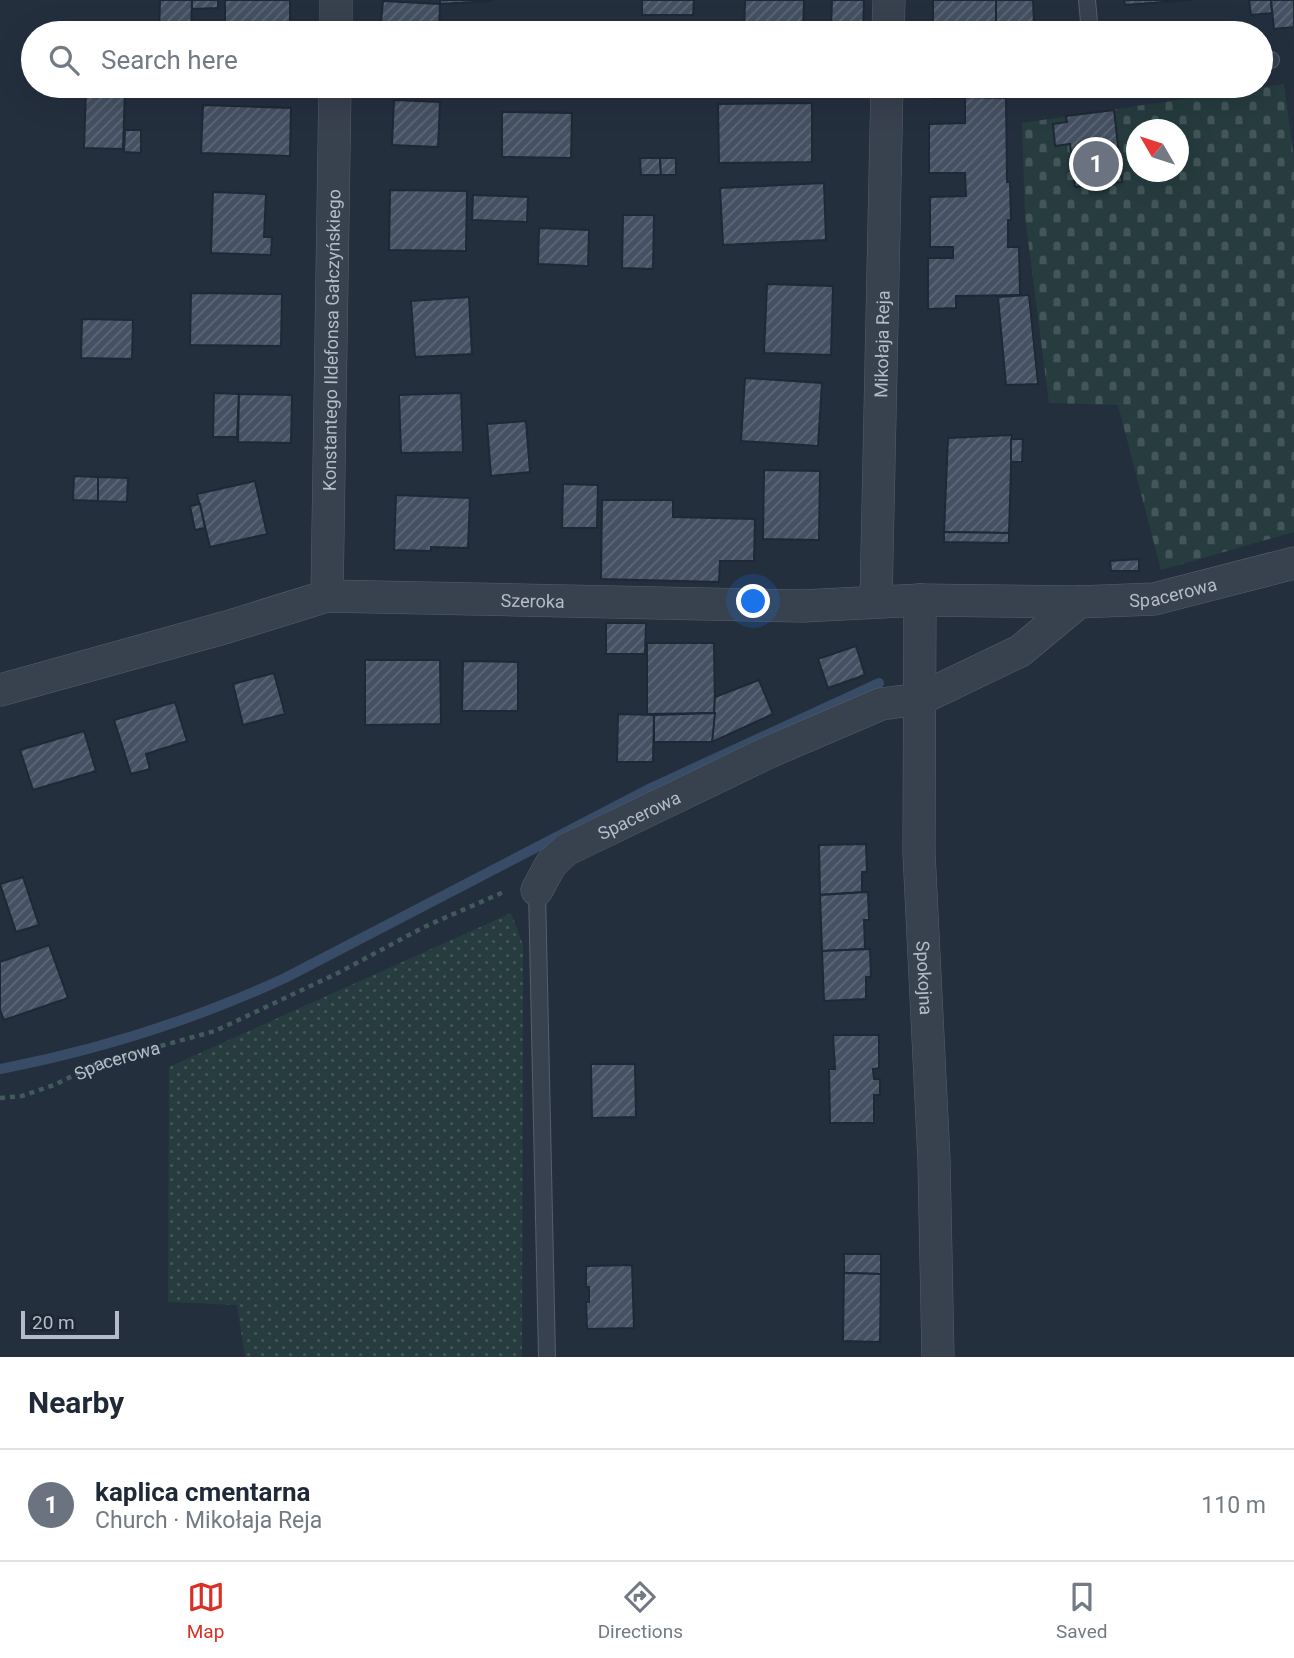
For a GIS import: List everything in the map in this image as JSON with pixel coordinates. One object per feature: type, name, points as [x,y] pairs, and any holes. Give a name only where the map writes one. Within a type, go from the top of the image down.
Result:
[{"type":"street","points":[[336,21],[337,0]]},
{"type":"street","points":[[888,21],[889,0]]},
{"type":"street","name":"Konstantego Ildefonsa Gałczyńskiego","points":[[327,596],[335,98]]},
{"type":"street","name":"Mikołaja Reja","points":[[876,601],[887,98]]},
{"type":"street","name":"Spacerowa","points":[[537,890],[551,864],[566,850],[769,752],[881,704],[920,699],[1020,651],[1079,601],[1154,599],[1294,563]]},
{"type":"street","name":"Szeroka","points":[[0,690],[214,631],[327,596],[803,606],[920,600],[1079,601]]},
{"type":"street","name":"Spokojna","points":[[920,600],[919,853],[933,1160],[938,1357]]},
{"type":"lane","points":[[1087,0],[1089,21]]},
{"type":"lane","points":[[537,890],[547,1357]]},
{"type":"path","name":"Spacerowa","points":[[0,1098],[22,1096],[54,1085],[99,1063],[215,1031],[338,974],[424,926],[523,885],[537,890]]},
{"type":"green space","points":[[1284,84],[1294,159],[1294,532],[1161,570],[1118,405],[1049,403],[1025,216],[1022,123],[1190,98],[1273,98],[1273,86]]},
{"type":"green space","points":[[511,913],[523,945],[522,1357],[245,1357],[237,1305],[168,1302],[169,1067]]},
{"type":"building","points":[[160,0],[192,0],[191,21],[159,21]]},
{"type":"building","points":[[192,0],[218,0],[218,8],[192,9]]},
{"type":"building","points":[[225,0],[290,0],[290,21],[225,21]]},
{"type":"building","points":[[440,0],[492,0],[492,1],[440,4]]},
{"type":"building","points":[[642,0],[694,0],[693,15],[642,15]]},
{"type":"building","points":[[745,0],[804,0],[803,21],[744,21]]},
{"type":"building","points":[[832,0],[864,0],[863,21],[831,21]]},
{"type":"building","points":[[933,0],[996,0],[996,21],[933,21]]},
{"type":"building","points":[[996,0],[1033,0],[1034,21],[996,21]]},
{"type":"building","points":[[1124,0],[1191,0],[1125,5]]},
{"type":"building","points":[[1249,0],[1271,0],[1272,13],[1251,15]]},
{"type":"building","points":[[1271,0],[1294,0],[1294,27],[1274,29]]},
{"type":"building","points":[[383,1],[440,4],[439,21],[381,21]]},
{"type":"building","points":[[86,98],[125,98],[123,149],[84,148]]},
{"type":"building","points":[[965,98],[1006,98],[1007,182],[1010,182],[1011,220],[1008,220],[1008,247],[1019,247],[1020,295],[956,296],[956,308],[928,309],[928,258],[953,258],[953,247],[930,247],[930,197],[966,196],[965,173],[929,173],[929,124],[965,123]]},
{"type":"building","points":[[394,100],[440,102],[438,147],[392,145]]},
{"type":"building","points":[[812,103],[812,162],[719,163],[718,104]]},
{"type":"building","points":[[203,105],[291,108],[290,156],[201,153]]},
{"type":"building","points":[[1114,110],[1122,182],[1075,187],[1070,144],[1055,146],[1053,124],[1067,122],[1066,116]]},
{"type":"building","points":[[502,112],[572,113],[571,158],[502,157]]},
{"type":"building","points":[[125,130],[141,130],[141,153],[124,152]]},
{"type":"building","points":[[640,158],[660,158],[661,175],[641,175]]},
{"type":"building","points":[[660,158],[676,158],[676,175],[661,175]]},
{"type":"building","points":[[824,183],[826,240],[723,245],[720,188]]},
{"type":"building","points":[[390,190],[467,191],[466,251],[389,250]]},
{"type":"building","points":[[213,192],[266,194],[264,237],[272,237],[271,255],[211,253]]},
{"type":"building","points":[[473,195],[528,197],[527,222],[472,220]]},
{"type":"building","points":[[623,215],[654,215],[653,269],[622,268]]},
{"type":"building","points":[[539,228],[589,230],[588,266],[538,264]]},
{"type":"building","points":[[767,284],[833,286],[831,355],[764,353]]},
{"type":"building","points":[[191,293],[282,294],[281,346],[190,345]]},
{"type":"building","points":[[1029,295],[1038,384],[1006,385],[998,297]]},
{"type":"building","points":[[469,297],[472,354],[415,357],[411,301]]},
{"type":"building","points":[[82,319],[133,320],[132,359],[81,358]]},
{"type":"building","points":[[745,378],[822,383],[818,446],[741,441]]},
{"type":"building","points":[[214,393],[239,394],[237,437],[213,437]]},
{"type":"building","points":[[461,393],[463,452],[401,453],[399,395]]},
{"type":"building","points":[[239,394],[292,395],[291,443],[238,442]]},
{"type":"building","points":[[526,421],[530,472],[491,476],[487,424]]},
{"type":"building","points":[[1012,435],[1009,533],[944,532],[948,438]]},
{"type":"building","points":[[1011,439],[1023,439],[1022,462],[1011,462]]},
{"type":"building","points":[[764,470],[820,471],[819,540],[763,539]]},
{"type":"building","points":[[74,476],[98,477],[98,501],[73,500]]},
{"type":"building","points":[[98,477],[128,478],[127,502],[98,501]]},
{"type":"building","points":[[255,481],[267,534],[210,547],[197,494]]},
{"type":"building","points":[[563,484],[598,485],[597,528],[562,528]]},
{"type":"building","points":[[396,495],[470,498],[468,548],[394,550]]},
{"type":"building","points":[[602,500],[673,500],[673,517],[755,519],[754,561],[720,561],[719,582],[601,579]]},
{"type":"building","points":[[200,504],[205,528],[195,530],[190,506]]},
{"type":"building","points":[[944,532],[1009,533],[1009,543],[944,542]]},
{"type":"building","points":[[1139,559],[1139,571],[1111,571],[1110,561]]},
{"type":"building","points":[[606,623],[646,623],[645,654],[606,654]]},
{"type":"building","points":[[647,643],[714,643],[715,713],[647,714]]},
{"type":"building","points":[[856,646],[865,675],[828,688],[818,659]]},
{"type":"building","points":[[365,660],[440,660],[441,724],[365,725]]},
{"type":"building","points":[[463,661],[518,662],[518,711],[462,711]]},
{"type":"building","points":[[274,673],[285,714],[243,725],[233,684]]},
{"type":"building","points":[[759,680],[773,714],[712,742],[715,697]]},
{"type":"building","points":[[175,702],[187,741],[146,754],[150,769],[131,774],[114,720]]},
{"type":"building","points":[[715,713],[712,742],[654,742],[654,715]]},
{"type":"building","points":[[618,714],[654,715],[653,762],[617,762]]},
{"type":"building","points":[[84,731],[96,771],[33,790],[20,750]]},
{"type":"building","points":[[866,844],[867,872],[862,872],[862,892],[820,895],[819,845]]},
{"type":"building","points":[[23,877],[39,925],[16,932],[0,884]]},
{"type":"building","points":[[868,892],[869,920],[864,920],[865,949],[822,951],[820,895]]},
{"type":"building","points":[[49,945],[68,998],[4,1020],[0,1010],[0,962]]},
{"type":"building","points":[[870,949],[871,977],[866,977],[866,999],[824,1001],[822,951]]},
{"type":"building","points":[[833,1035],[879,1035],[879,1068],[873,1069],[874,1079],[880,1079],[880,1095],[874,1095],[874,1123],[830,1123],[829,1069],[835,1069]]},
{"type":"building","points":[[591,1064],[635,1064],[636,1117],[592,1118]]},
{"type":"building","points":[[844,1254],[881,1254],[881,1274],[844,1273]]},
{"type":"building","points":[[632,1265],[634,1328],[587,1329],[586,1302],[589,1302],[589,1287],[586,1287],[586,1266]]},
{"type":"building","points":[[844,1273],[881,1274],[880,1342],[843,1341]]},
{"type":"waterway","points":[[0,1069],[110,1043],[251,993],[285,978],[651,788],[879,683]]},
{"type":"place","name":"kaplica cmentarna","points":[[1096,164]]}]
